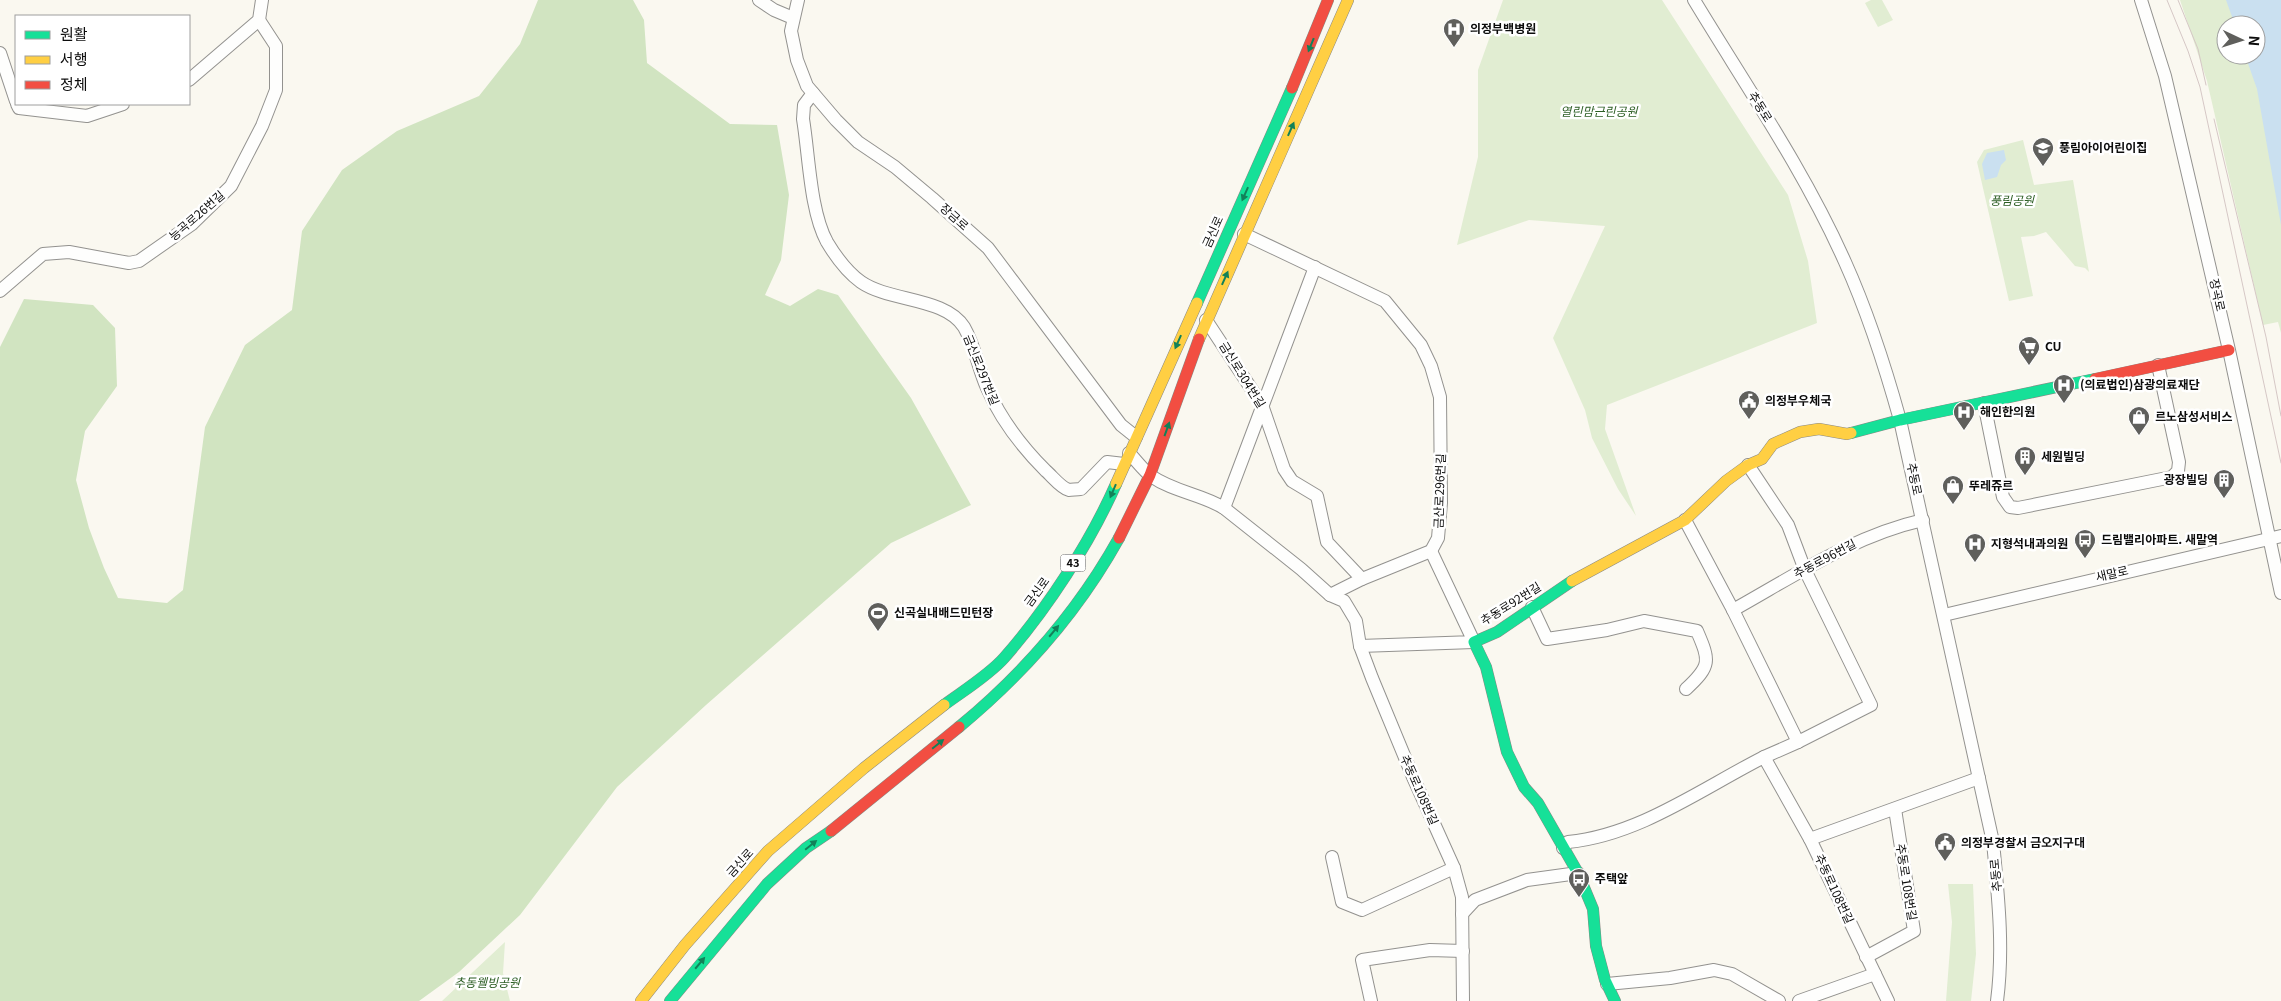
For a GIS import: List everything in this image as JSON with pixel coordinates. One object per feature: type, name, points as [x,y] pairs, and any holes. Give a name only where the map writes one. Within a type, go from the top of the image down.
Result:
[{"type":"main road","name":"금신로","points":[[641,1001],[685,945],[768,851],[858,772],[1003,659],[1056,590],[1107,504],[1304,60],[1328,0]]},
{"type":"main road","name":"43","points":[[670,1001],[758,894],[787,864],[824,834],[836,829],[954,732],[1014,676],[1054,632],[1103,567],[1132,516],[1150,475],[1206,320],[1348,0]]},
{"type":"main road","name":"추동로92번길","points":[[1615,1001],[1607,984],[1596,946],[1593,909],[1578,873],[1538,802],[1524,787],[1507,752],[1498,723],[1486,667],[1474,642],[1498,632],[1562,586],[1685,520],[1726,482],[1748,465],[1762,459],[1773,444],[1800,432],[1819,429],[1846,434],[1900,420],[2229,350]]},
{"type":"street","points":[[190,79],[259,20],[262,0]]},
{"type":"street","points":[[759,0],[774,10],[793,18]]},
{"type":"street","name":"장금로","points":[[798,0],[790,32],[807,86],[858,142],[924,192],[988,248],[1121,425],[1136,438]]},
{"type":"street","name":"추동로","points":[[1694,0],[1793,161],[1845,261],[1868,316],[1900,420],[1993,842],[2000,914],[2000,979],[1996,1001]]},
{"type":"street","name":"장곡로","points":[[2141,0],[2165,76],[2229,350],[2281,594]]},
{"type":"street","name":"능곡로26번길","points":[[0,291],[43,254],[69,252],[129,263],[139,261],[192,224],[231,186],[262,126],[276,90],[276,46],[259,20]]},
{"type":"street","points":[[0,53],[15,97]]},
{"type":"street","name":"금신로297번길","points":[[813,93],[804,105],[803,119],[817,215],[827,241],[844,268],[869,286],[900,298],[940,308],[950,313],[962,325],[970,339],[986,387],[1010,431],[1055,479],[1069,490],[1081,489],[1107,462],[1127,458]]},
{"type":"street","points":[[17,105],[18,108],[87,116],[120,105]]},
{"type":"street","name":"금산로296번길","points":[[1244,234],[1385,301],[1421,345],[1431,366],[1440,397],[1441,503],[1438,538],[1431,551]]},
{"type":"street","points":[[1224,508],[1316,268]]},
{"type":"street","name":"금신로304번길","points":[[1206,320],[1262,405],[1284,469],[1292,481],[1317,496],[1327,542],[1362,580]]},
{"type":"street","points":[[1984,403],[2003,497],[2010,508],[2018,508],[2172,477],[2178,471],[2179,462],[2158,365]]},
{"type":"street","points":[[1127,458],[1150,475],[1177,490],[1213,502],[1224,508],[1301,568],[1330,596],[1362,580],[1431,551],[1474,642],[1360,646]]},
{"type":"street","points":[[1564,848],[1568,842],[1595,839],[1623,830],[1764,757],[1871,705],[1805,570],[1788,525],[1748,465]]},
{"type":"street","points":[[1685,520],[1733,610],[1798,742]]},
{"type":"street","name":"추동로96번길","points":[[1733,610],[1838,550],[1890,528],[1923,520]]},
{"type":"street","name":"새말로","points":[[1944,615],[2281,536]]},
{"type":"street","name":"추동로108번길","points":[[1330,596],[1344,601],[1356,621],[1360,646],[1413,777],[1454,868],[1462,897],[1463,1001]]},
{"type":"street","points":[[1532,607],[1548,639],[1607,630],[1644,621],[1697,631],[1708,655],[1702,674],[1686,689]]},
{"type":"street","points":[[1764,757],[1810,839]]},
{"type":"street","name":"추동로108번길","points":[[1888,1001],[1810,839],[1980,778]]},
{"type":"street","name":"추동로 108번길","points":[[1866,957],[1914,932],[1895,808]]},
{"type":"street","points":[[1332,857],[1342,902],[1362,910],[1454,868]]},
{"type":"street","points":[[1462,914],[1475,900],[1527,880],[1578,873]]},
{"type":"street","points":[[1371,1001],[1362,960],[1430,950],[1463,951]]},
{"type":"street","points":[[1607,984],[1670,978],[1714,970],[1732,974],[1779,1001]]},
{"type":"street","points":[[1799,1001],[1875,974]]},
{"type":"green space","points":[[538,0],[633,0],[644,20],[647,63],[730,124],[777,125],[789,195],[781,260],[765,295],[790,306],[818,289],[838,295],[911,398],[971,505],[891,543],[706,705],[617,787],[520,915],[459,972],[419,1001],[0,1001],[0,347],[24,299],[93,305],[115,328],[117,386],[85,431],[76,480],[89,528],[118,598],[167,603],[183,590],[205,427],[245,345],[292,310],[302,231],[342,170],[397,131],[479,96],[520,44]]},
{"type":"green space","name":"열린맘근린공원","points":[[1503,0],[1662,0],[1788,195],[1808,261],[1817,323],[1607,405],[1605,429],[1636,516],[1618,489],[1592,438],[1585,410],[1553,338],[1605,226],[1529,220],[1457,245],[1478,157],[1478,70]]},
{"type":"green space","points":[[1871,0],[1882,0],[1893,20],[1878,27],[1865,3]]},
{"type":"green space","points":[[2180,0],[2281,0],[2281,333],[2278,322],[2263,325],[2207,81]]},
{"type":"green space","name":"풍림공원","points":[[2023,140],[2034,185],[2073,180],[2089,272],[2085,268],[2075,266],[2046,232],[2034,236],[2021,237],[2033,296],[2009,301],[1977,162],[1984,150]]},
{"type":"green space","points":[[1948,884],[1973,884],[1976,954],[1971,1001],[1946,1001],[1952,922]]},
{"type":"green space","name":"추동웰빙공원","points":[[505,942],[503,973],[510,1001],[442,1001]]},
{"type":"water","points":[[2226,0],[2281,0],[2281,225],[2257,89],[2249,65],[2266,65],[2266,15],[2231,15]]},
{"type":"water","points":[[2004,150],[2006,160],[2001,165],[1997,177],[1985,180],[1982,164],[1987,153]]},
{"type":"tram line","points":[[2167,0],[2188,51],[2200,87],[2281,463]]},
{"type":"tram line","points":[[2178,0],[2198,49],[2206,85]]},
{"type":"tram line","points":[[2214,119],[2266,337],[2281,416]]},
{"type":"traffic: fast","points":[[1197,303],[1292,88]]},
{"type":"traffic: fast","points":[[1851,433],[1900,420],[2095,379]]},
{"type":"traffic: fast","points":[[944,705],[991,671],[1020,639],[1066,575],[1094,529],[1116,484]]},
{"type":"traffic: fast","points":[[959,727],[1005,686],[1048,640],[1086,591],[1119,538]]},
{"type":"traffic: fast","points":[[1572,581],[1497,632],[1474,642],[1486,667],[1507,752],[1524,787],[1538,803],[1578,873],[1593,909],[1596,946],[1605,980],[1615,1001]]},
{"type":"traffic: fast","points":[[670,1001],[767,884],[806,848],[831,831]]},
{"type":"traffic: slow","points":[[1199,339],[1348,0]]},
{"type":"traffic: slow","points":[[1116,484],[1197,303]]},
{"type":"traffic: slow","points":[[1572,581],[1685,520],[1726,481],[1748,465],[1762,459],[1773,444],[1800,432],[1819,429],[1851,433]]},
{"type":"traffic: slow","points":[[641,1001],[685,945],[768,851],[864,768],[944,705]]},
{"type":"traffic: jam","points":[[1292,88],[1328,0]]},
{"type":"traffic: jam","points":[[1119,538],[1150,475],[1199,339]]},
{"type":"traffic: jam","points":[[2095,379],[2229,350]]},
{"type":"traffic: jam","points":[[831,831],[959,727]]},
{"type":"place","name":"의정부백병원","points":[[1454,48]]},
{"type":"place","name":"풍림아이어린이집","points":[[2043,167]]},
{"type":"place","name":"CU","points":[[2029,366]]},
{"type":"place","name":"(의료법인)삼광의료재단","points":[[2064,404]]},
{"type":"place","name":"의정부우체국","points":[[1749,420]]},
{"type":"place","name":"해인한의원","points":[[1964,431]]},
{"type":"place","name":"르노삼성서비스","points":[[2139,436]]},
{"type":"place","name":"세원빌딩","points":[[2025,476]]},
{"type":"place","name":"광장빌딩","points":[[2224,499]]},
{"type":"place","name":"뚜레쥬르","points":[[1953,505]]},
{"type":"place","name":"드림밸리아파트. 새말역","points":[[2085,559]]},
{"type":"place","name":"지형석내과의원","points":[[1975,563]]},
{"type":"place","name":"신곡실내배드민턴장","points":[[878,632]]},
{"type":"place","name":"의정부경찰서 금오지구대","points":[[1945,862]]},
{"type":"place","name":"주택앞","points":[[1579,898]]}]
